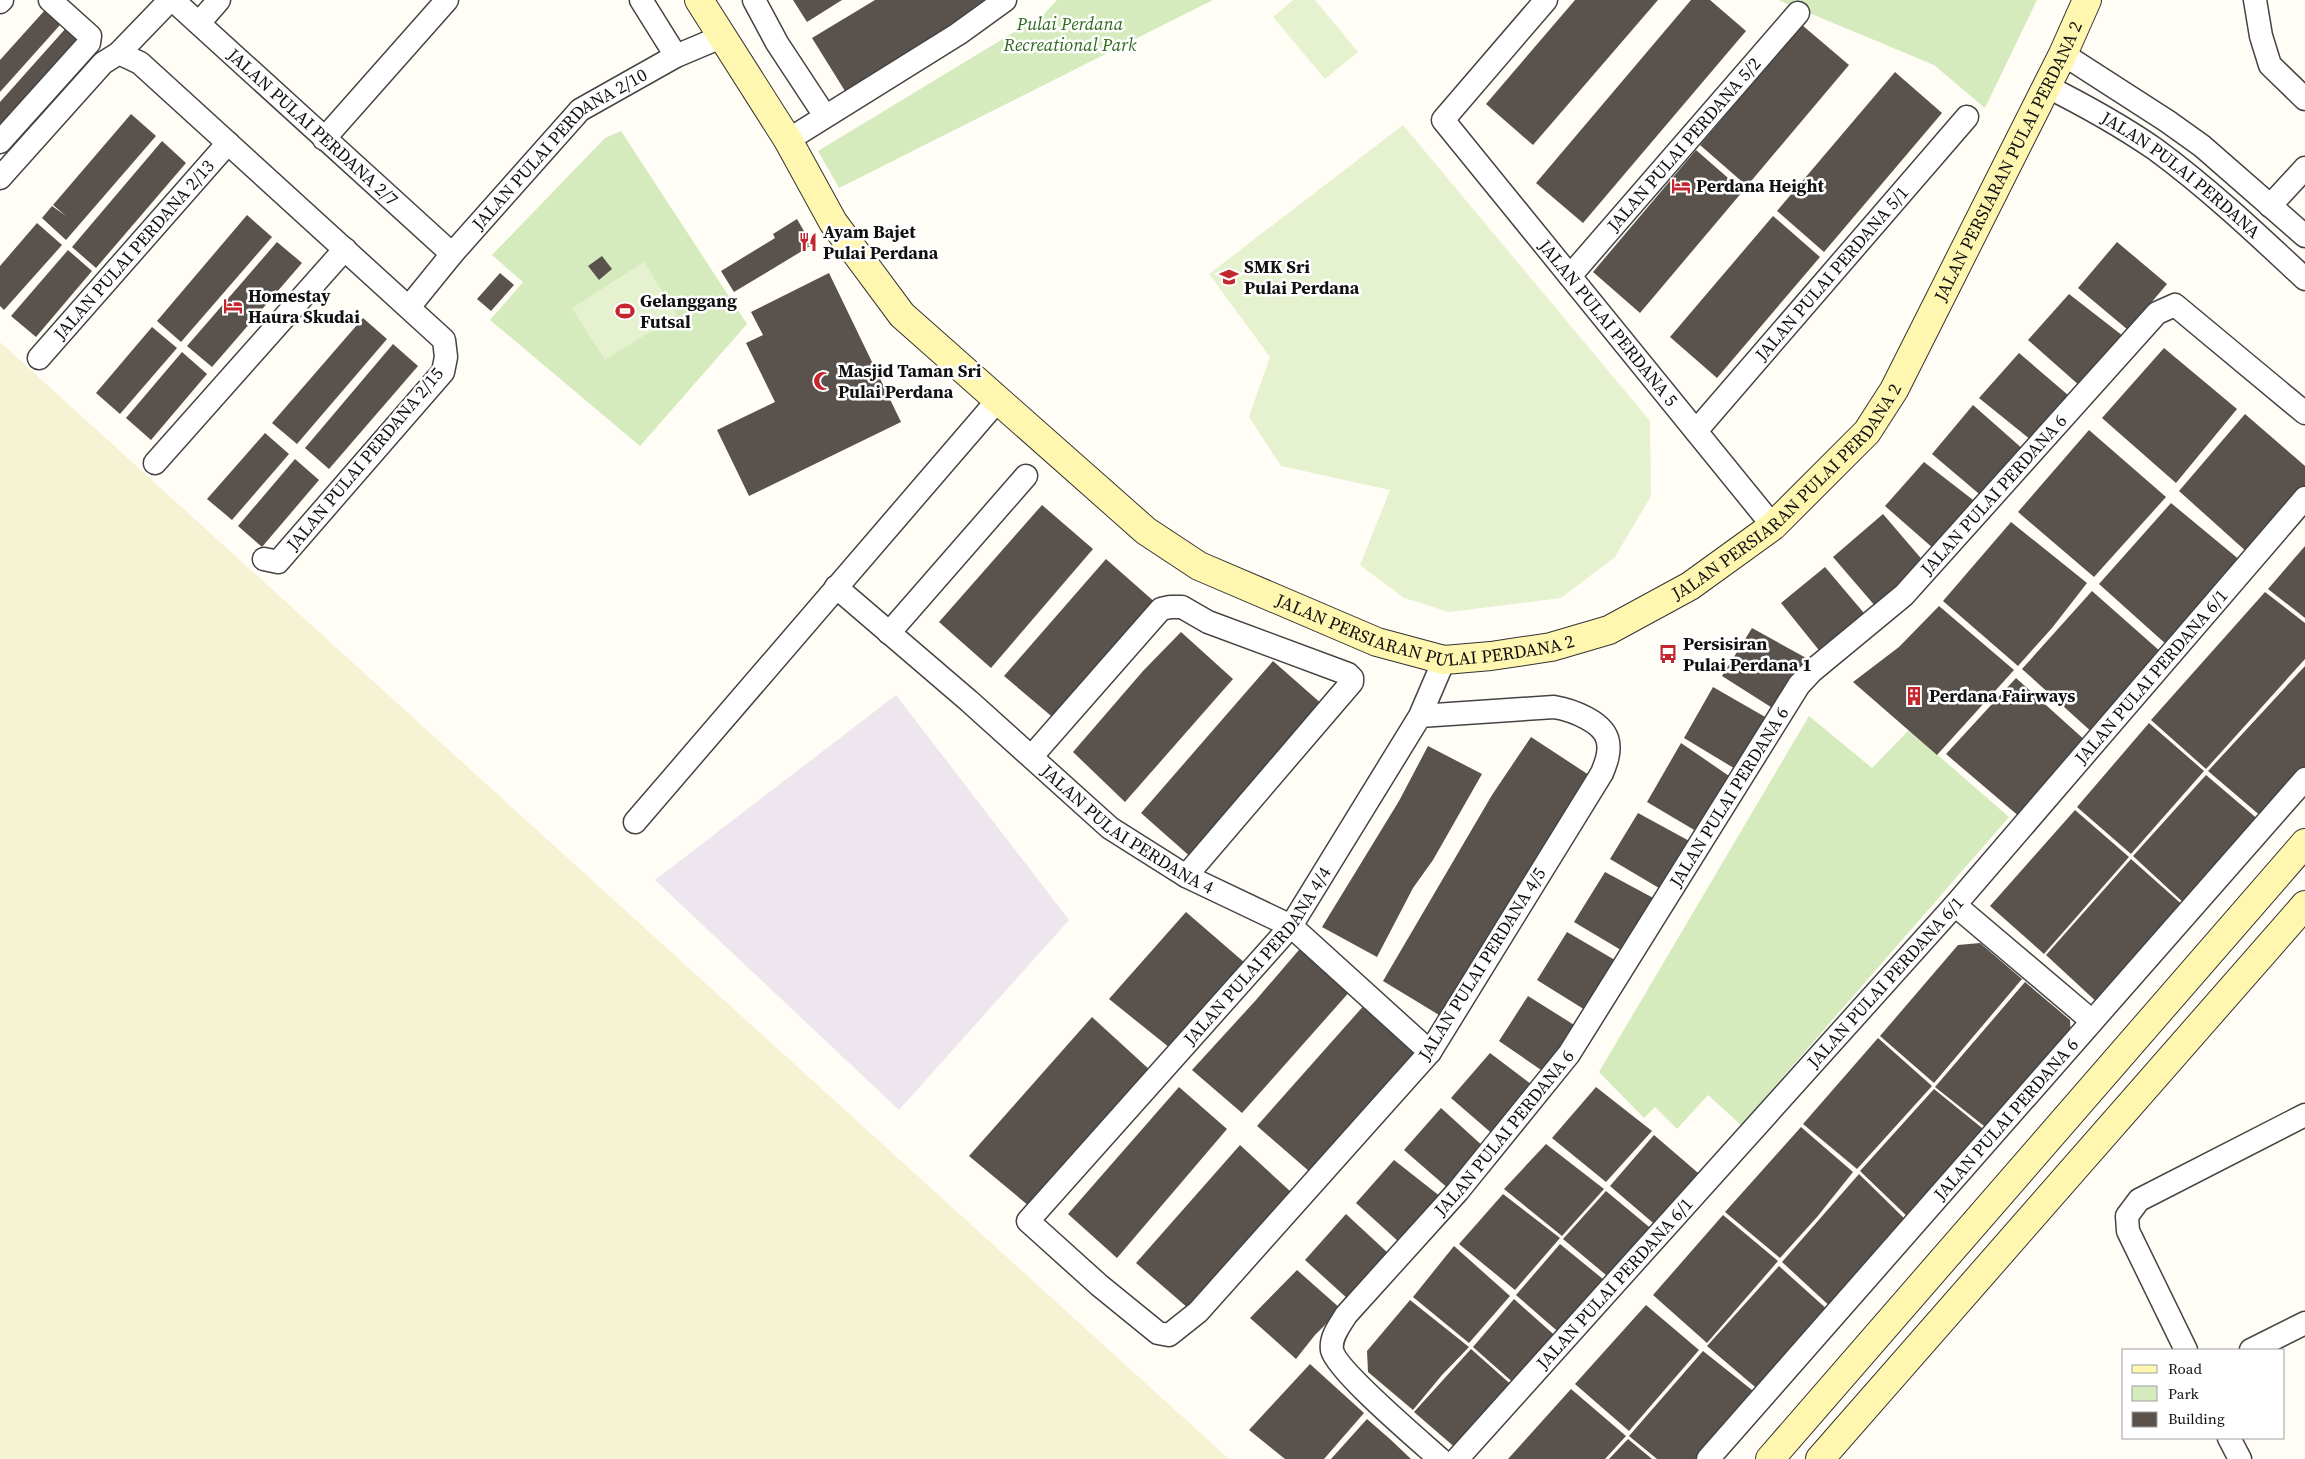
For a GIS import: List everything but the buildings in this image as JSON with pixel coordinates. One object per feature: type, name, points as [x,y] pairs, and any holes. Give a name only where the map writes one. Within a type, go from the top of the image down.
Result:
[{"type":"street","points":[[0,142],[89,43],[90,36],[50,0]]},
{"type":"street","points":[[0,178],[103,63],[119,53],[172,0]]},
{"type":"street","name":"JALAN PULAI PERDANA 2/7","points":[[172,0],[324,140],[452,254]]},
{"type":"street","points":[[199,23],[220,0]]},
{"type":"street","points":[[324,140],[447,0]]},
{"type":"street","points":[[641,0],[676,56],[721,37]]},
{"type":"street","name":"JALAN PERSIARAN PULAI PERDANA 2","points":[[699,0],[788,140],[833,222],[902,315],[997,401],[1146,531],[1199,566],[1377,642],[1444,660],[1491,656],[1551,647],[1609,630],[1690,586],[1773,526],[1867,432],[1894,390],[2062,54],[2087,0]]},
{"type":"street","points":[[754,0],[777,43],[825,116]]},
{"type":"street","points":[[788,140],[958,34],[1005,0]]},
{"type":"street","name":"JALAN PULAI PERDANA 5","points":[[1546,0],[1443,120],[1773,526]]},
{"type":"street","points":[[2255,0],[2261,36],[2270,65],[2305,99]]},
{"type":"street","name":"JALAN PULAI PERDANA 5/2","points":[[1570,276],[1798,13]]},
{"type":"street","points":[[119,53],[140,63],[409,308]]},
{"type":"street","name":"JALAN PULAI PERDANA","points":[[2062,54],[2167,121],[2202,146],[2305,236]]},
{"type":"street","name":"JALAN PULAI PERDANA 2/10","points":[[409,308],[452,254],[580,110],[676,56]]},
{"type":"street","name":"JALAN PULAI PERDANA","points":[[2046,86],[2098,113],[2155,150],[2207,191],[2305,279]]},
{"type":"street","name":"JALAN PULAI PERDANA 5/1","points":[[1696,431],[1967,117]]},
{"type":"street","name":"JALAN PULAI PERDANA 2/13","points":[[39,358],[228,143]]},
{"type":"street","points":[[2270,206],[2305,168]]},
{"type":"street","points":[[155,463],[345,249]]},
{"type":"street","name":"JALAN PULAI PERDANA 6","points":[[1440,1459],[1390,1414],[1339,1362],[1332,1349],[1334,1333],[1346,1315],[1458,1191],[1569,1054],[1799,685],[1812,671],[1904,595],[2157,313],[2166,308],[2175,305],[2305,413]]},
{"type":"street","name":"JALAN PULAI PERDANA 2/15","points":[[264,559],[278,562],[443,372],[446,357],[444,340],[409,308]]},
{"type":"street","points":[[635,822],[997,401]]},
{"type":"street","points":[[889,633],[1026,476]]},
{"type":"street","name":"JALAN PULAI PERDANA 6/1","points":[[1457,1459],[1956,905],[2305,498]]},
{"type":"street","name":"JALAN PULAI PERDANA 4","points":[[836,588],[1032,756],[1110,828],[1186,876],[1291,926],[1430,1052]]},
{"type":"street","points":[[1032,756],[1161,609],[1170,607],[1182,608],[1208,622],[1348,674],[1352,678],[1352,682],[1186,876]]},
{"type":"street","name":"JALAN PULAI PERDANA 4/4","points":[[1028,1222],[1291,926],[1420,716],[1444,660]]},
{"type":"street","name":"JALAN PULAI PERDANA 4/5","points":[[1028,1222],[1099,1285],[1158,1333],[1169,1335],[1198,1312],[1430,1052],[1602,773],[1608,756],[1608,741],[1600,729],[1589,720],[1565,709],[1554,707],[1420,716]]},
{"type":"street","name":"JALAN PULAI PERDANA 6","points":[[1708,1459],[2305,779]]},
{"type":"street","points":[[1770,1459],[2305,843]]},
{"type":"street","points":[[1820,1459],[2305,904]]},
{"type":"street","points":[[1956,905],[2092,1022]]},
{"type":"street","points":[[2186,1349],[2128,1231],[2127,1216],[2139,1200],[2305,1116]]},
{"type":"street","points":[[2253,1349],[2305,1323]]},
{"type":"street","points":[[2230,1439],[2240,1459]]},
{"type":"shaded area","points":[[0,342],[1229,1459],[0,1459]]},
{"type":"shaded area","points":[[896,695],[1069,920],[899,1110],[655,880]]},
{"type":"green space","name":"Pulai Perdana Recreational Park","points":[[1057,0],[1213,0],[839,188],[818,151],[1044,14]]},
{"type":"green space","points":[[1293,0],[1315,0],[1358,52],[1325,79],[1273,17]]},
{"type":"green space","points":[[1778,0],[2037,0],[1985,108],[1934,65]]},
{"type":"green space","points":[[1403,125],[1650,421],[1651,496],[1615,557],[1561,598],[1449,612],[1404,598],[1360,565],[1390,490],[1281,466],[1249,417],[1270,357],[1209,274]]},
{"type":"green space","points":[[621,131],[747,324],[640,446],[490,320],[523,282],[492,255],[605,138]]},
{"type":"green space","name":"Gelanggang Futsal","points":[[644,262],[677,315],[605,360],[572,308]]},
{"type":"green space","points":[[1809,716],[1872,768],[1909,730],[2009,817],[1741,1125],[1708,1095],[1677,1129],[1655,1107],[1644,1118],[1599,1072]]},
{"type":"place","name":"Perdana Height","points":[[1681,186]]},
{"type":"place","name":"Ayam Bajet Pulai Perdana","points":[[808,242]]},
{"type":"place","name":"SMK Sri Pulai Perdana","points":[[1229,277]]},
{"type":"place","name":"Homestay Haura Skudai","points":[[233,306]]},
{"type":"place","name":"Gelanggang Futsal","points":[[625,311]]},
{"type":"place","name":"Masjid Taman Sri Pulai Perdana","points":[[823,381]]},
{"type":"place","name":"Persisiran Pulai Perdana 1","points":[[1668,654]]},
{"type":"place","name":"Perdana Fairways","points":[[1914,696]]}]
